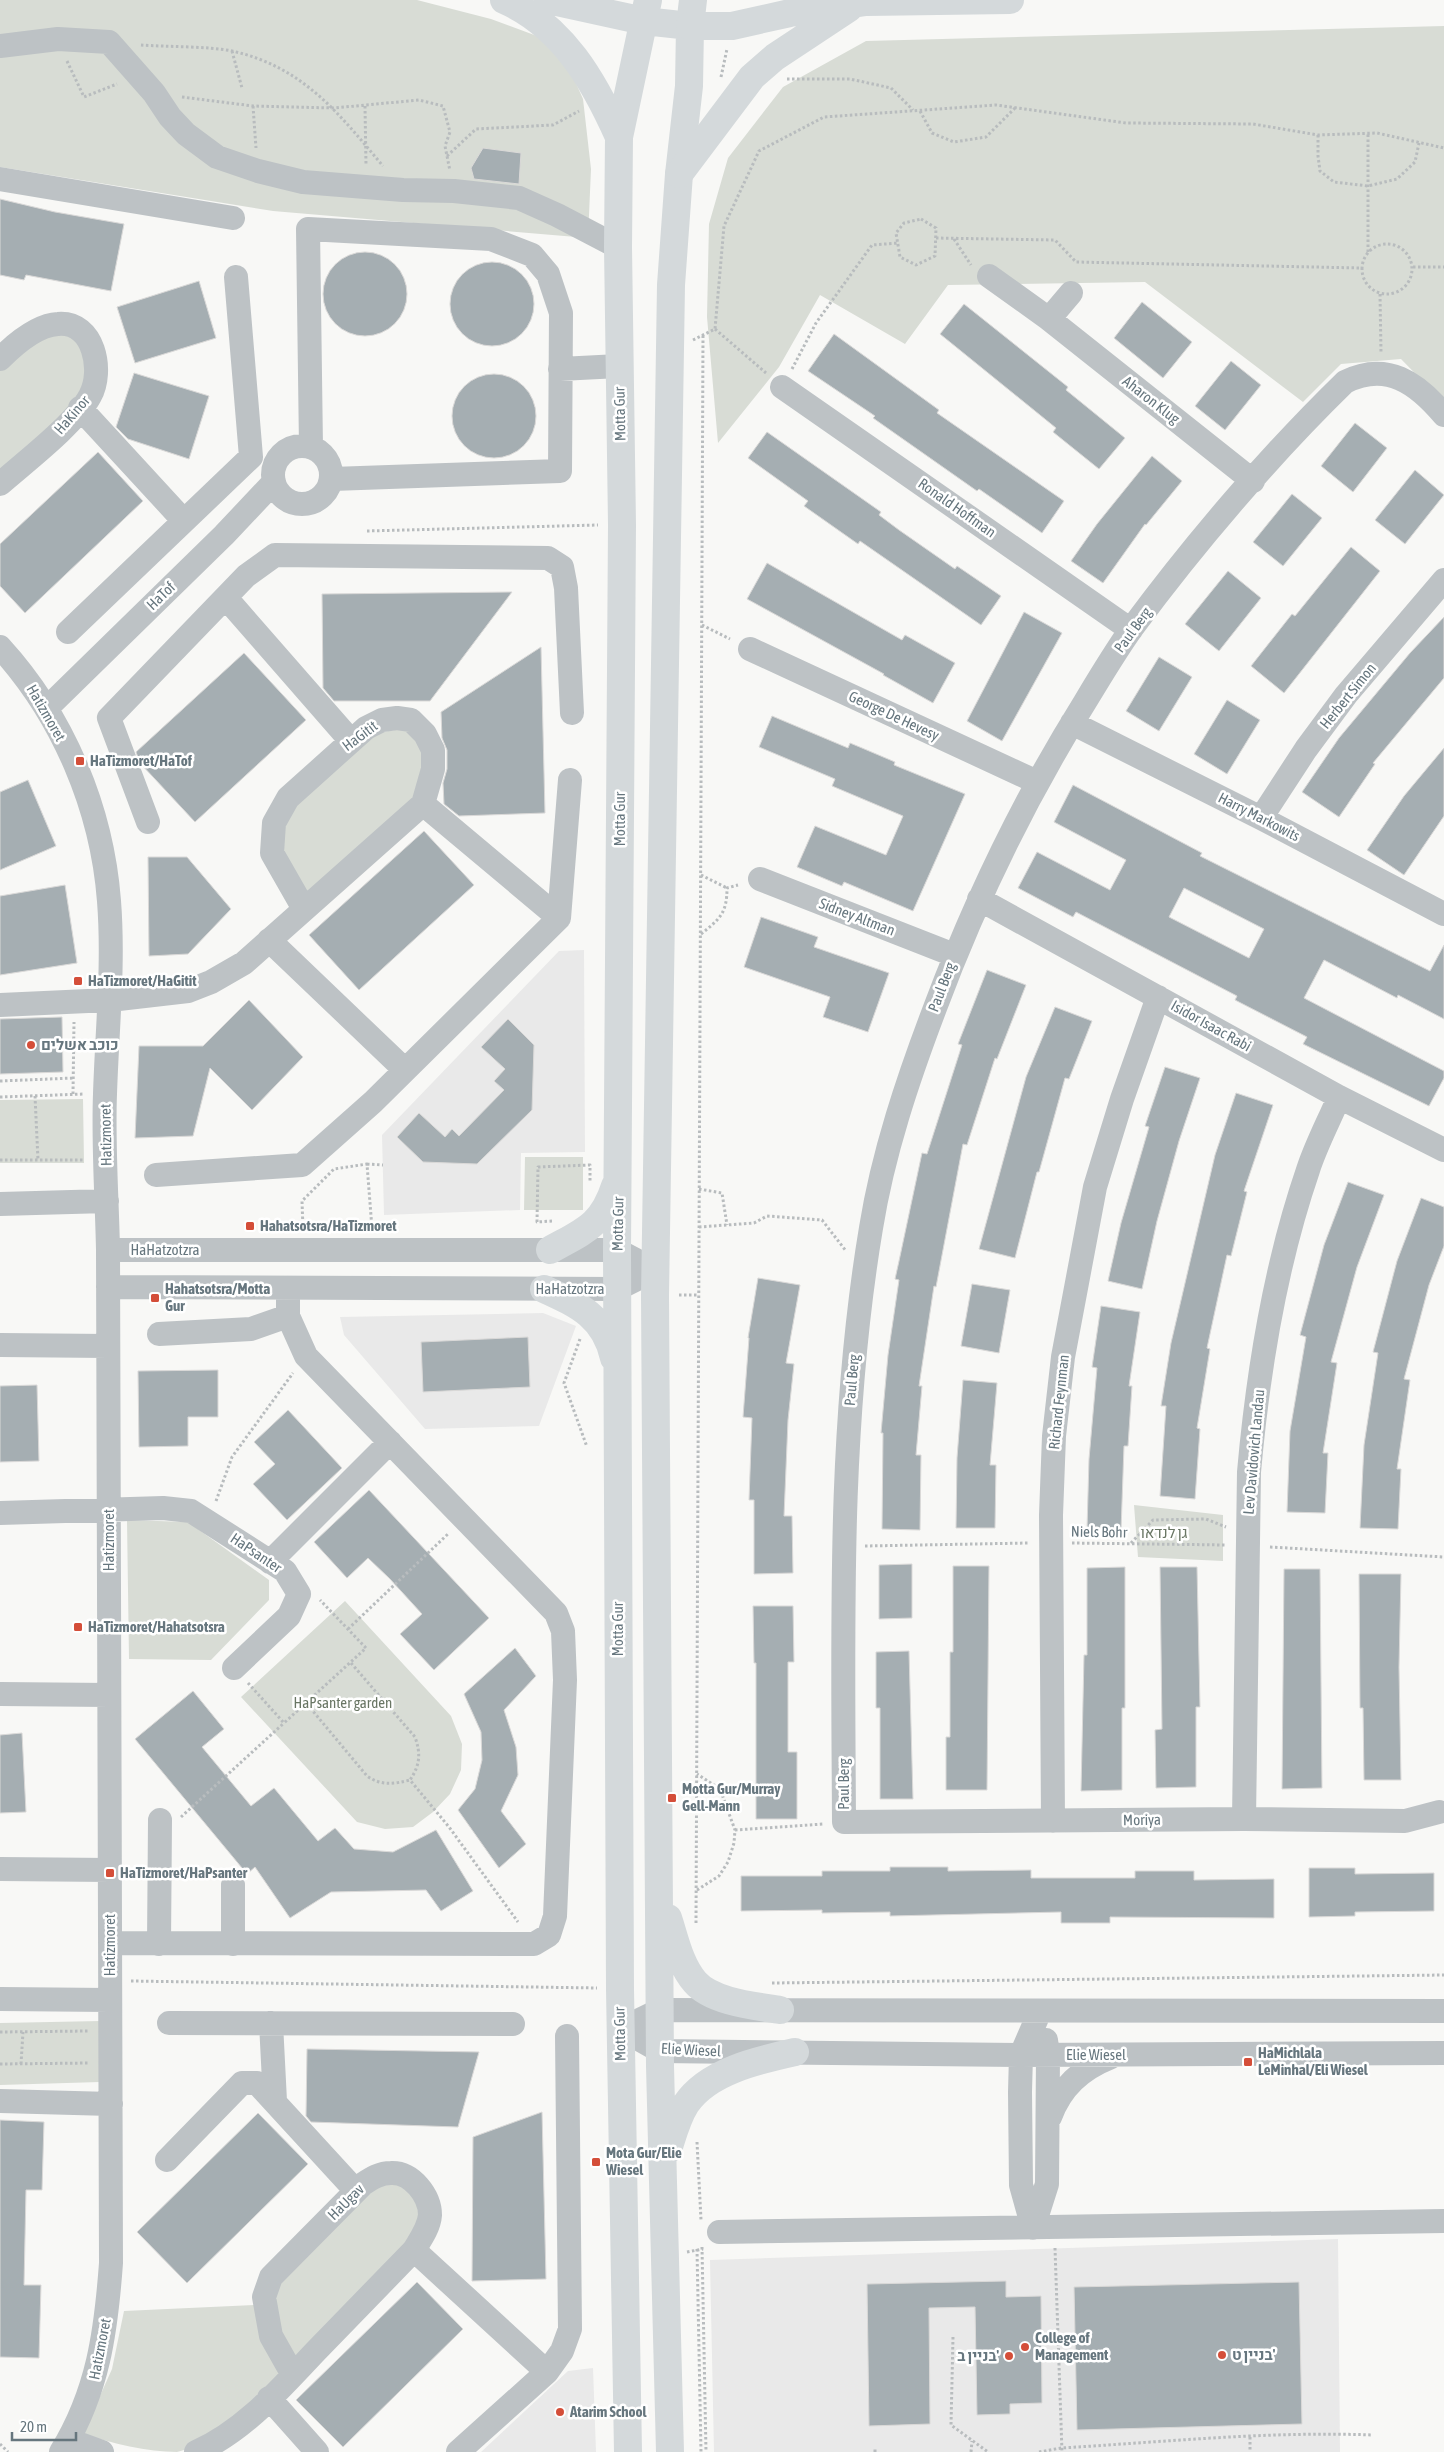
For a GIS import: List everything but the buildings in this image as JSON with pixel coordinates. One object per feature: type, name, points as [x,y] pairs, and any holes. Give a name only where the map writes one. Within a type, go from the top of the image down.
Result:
[{"type":"main road","points":[[504,0],[517,6],[550,28],[580,64],[602,100],[618,138]]},
{"type":"main road","points":[[548,0],[692,13],[732,26],[790,13],[866,2],[1010,0]]},
{"type":"main road","points":[[679,174],[752,77],[775,57],[853,5]]},
{"type":"main road","name":"Motta Gur","points":[[628,2452],[620,2118],[617,1250],[622,525],[618,138],[646,10]]},
{"type":"main road","points":[[670,2452],[660,2051],[655,1270],[671,285],[679,174],[689,86],[692,13]]},
{"type":"main road","points":[[550,1250],[581,1233],[598,1220],[608,1206],[618,1176]]},
{"type":"main road","points":[[544,1289],[578,1305],[595,1319],[610,1340],[618,1373]]},
{"type":"main road","points":[[660,1888],[679,1954],[696,1983],[725,1999],[780,2010]]},
{"type":"main road","points":[[662,2171],[676,2122],[687,2103],[699,2091],[721,2076],[749,2062],[795,2052]]},
{"type":"street","points":[[0,46],[58,39],[109,42],[154,93],[170,117],[186,134],[217,157],[258,171],[303,182],[403,190],[454,191],[519,198],[557,215],[618,248]]},
{"type":"street","points":[[0,179],[233,218]]},
{"type":"street","points":[[311,447],[308,229],[491,239],[532,255],[548,274],[561,313],[560,471],[332,479]]},
{"type":"street","name":"Aharon Klug","points":[[988,276],[1049,319],[1252,481]]},
{"type":"street","points":[[68,632],[251,457],[236,277]]},
{"type":"street","points":[[1049,319],[1071,293]]},
{"type":"street","name":"HaKinor","points":[[0,484],[73,418],[90,396],[97,377],[95,355],[89,340],[81,330],[72,326],[58,324],[40,329],[3,349]]},
{"type":"street","points":[[560,369],[619,366]]},
{"type":"street","name":"Paul Berg","points":[[844,1822],[843,1547],[851,1382],[864,1275],[871,1226],[899,1110],[954,955],[979,899],[1037,782],[1072,723],[1131,630],[1252,481],[1345,382],[1361,374],[1381,373],[1409,382],[1430,399],[1444,415]]},
{"type":"street","name":"Ronald Hoffman","points":[[782,387],[1131,630]]},
{"type":"street","points":[[80,408],[184,521]]},
{"type":"street","points":[[296,447],[311,447],[327,459],[332,479],[323,497],[310,504],[300,505],[290,502],[281,496],[274,482],[273,472],[282,454],[296,447]]},
{"type":"street","name":"HaTof","points":[[47,708],[224,535],[274,482]]},
{"type":"street","points":[[148,822],[109,718],[227,599],[246,576],[275,555],[548,558],[562,567],[566,588],[572,713]]},
{"type":"street","name":"Herbert Simon","points":[[1261,818],[1306,749],[1346,696],[1444,580]]},
{"type":"street","points":[[227,599],[351,741]]},
{"type":"street","name":"Hatizmoret","points":[[0,648],[47,708],[88,796],[99,833],[109,902],[101,1000],[105,1095],[92,1161],[107,1201],[108,1250],[111,2263],[108,2307],[94,2382],[65,2446]]},
{"type":"street","name":"George De Hevesy","points":[[750,649],[1037,782]]},
{"type":"street","name":"HaGitit","points":[[304,909],[272,853],[274,823],[288,798],[366,728],[382,720],[397,718],[411,720],[425,734],[433,750],[433,769],[423,804]]},
{"type":"street","name":"Harry Markowits","points":[[1072,723],[1441,906]]},
{"type":"street","points":[[156,1175],[302,1165],[373,1102],[559,918],[570,780]]},
{"type":"street","points":[[0,1005],[101,1000],[188,991],[229,973],[244,963],[423,804],[559,918]]},
{"type":"street","name":"Sidney Altman","points":[[760,879],[954,955]]},
{"type":"street","name":"Isidor Isaac Rabi","points":[[979,899],[1339,1097],[1444,1150]]},
{"type":"street","points":[[269,940],[405,1070]]},
{"type":"street","name":"Richard Feynman","points":[[1053,1821],[1052,1542],[1054,1436],[1063,1357],[1095,1187],[1122,1099],[1158,997]]},
{"type":"street","name":"Lev Davidovich Landau","points":[[1244,1819],[1249,1472],[1254,1417],[1272,1310],[1295,1211],[1308,1169],[1339,1097]]},
{"type":"street","points":[[0,1204],[107,1201]]},
{"type":"street","name":"HaHatzotzra","points":[[108,1250],[617,1250],[655,1270]]},
{"type":"street","name":"HaHatzotzra","points":[[108,1287],[617,1290],[655,1270]]},
{"type":"street","points":[[110,1944],[534,1944],[549,1935],[555,1916],[565,1680],[563,1631],[556,1613],[306,1356],[288,1316],[288,1288]]},
{"type":"street","points":[[159,1334],[251,1329],[288,1316]]},
{"type":"street","points":[[0,1345],[108,1346]]},
{"type":"street","points":[[270,1562],[390,1442]]},
{"type":"street","name":"HaPsanter","points":[[0,1512],[109,1508],[163,1508],[191,1511],[285,1571],[299,1594],[289,1616],[234,1668]]},
{"type":"street","points":[[0,1694],[110,1695]]},
{"type":"street","name":"Moriya","points":[[844,1822],[1244,1819],[1404,1821],[1442,1809]]},
{"type":"street","points":[[159,1944],[160,1829]]},
{"type":"street","points":[[0,1869],[110,1870]]},
{"type":"street","points":[[233,1885],[233,1944]]},
{"type":"street","points":[[0,1999],[110,1990]]},
{"type":"street","points":[[621,2029],[660,2010],[1444,2011]]},
{"type":"street","points":[[1040,2011],[1021,2055],[1021,2185],[1043,2228]]},
{"type":"street","points":[[1040,2011],[1048,2055],[1047,2184],[1043,2228]]},
{"type":"street","points":[[169,2023],[514,2024]]},
{"type":"street","points":[[271,2023],[275,2101]]},
{"type":"street","name":"Elie Wiesel","points":[[621,2029],[660,2051],[989,2055],[1442,2055]]},
{"type":"street","points":[[458,2452],[547,2372],[562,2351],[570,2329],[567,2036]]},
{"type":"street","points":[[989,2055],[1001,2060],[1008,2067],[1020,2092]]},
{"type":"street","points":[[1048,2123],[1062,2091],[1070,2080],[1086,2069],[1115,2055]]},
{"type":"street","points":[[167,2160],[242,2083],[257,2083],[356,2191]]},
{"type":"street","points":[[0,2101],[111,2104]]},
{"type":"street","name":"HaUgav","points":[[196,2452],[210,2446],[244,2423],[293,2375],[414,2250],[425,2232],[430,2216],[427,2199],[420,2188],[405,2176],[394,2172],[378,2175],[356,2191],[271,2278],[264,2297],[271,2336],[293,2375]]},
{"type":"street","points":[[707,2234],[1444,2222]]},
{"type":"street","points":[[414,2250],[547,2372]]},
{"type":"street","points":[[269,2398],[317,2452]]},
{"type":"street","points":[[65,2446],[102,2452]]},
{"type":"path","points":[[719,85],[732,26]]},
{"type":"path","points":[[58,39],[84,98],[138,74]]},
{"type":"path","points":[[109,42],[232,51],[270,64],[308,84],[334,108],[403,190]]},
{"type":"path","points":[[232,51],[242,88]]},
{"type":"path","points":[[809,80],[850,79],[891,88],[913,111]]},
{"type":"path","points":[[154,93],[253,106],[334,108],[419,100],[443,106],[450,132],[446,146],[454,191]]},
{"type":"path","points":[[447,156],[476,128],[552,125],[602,100]]},
{"type":"path","points":[[715,329],[724,226],[759,151],[824,117],[920,112],[996,105],[1126,123],[1253,124],[1318,135],[1377,133],[1444,148]]},
{"type":"path","points":[[253,106],[258,171]]},
{"type":"path","points":[[365,106],[365,187]]},
{"type":"path","points":[[920,112],[932,133],[954,142],[986,137],[1016,107]]},
{"type":"path","points":[[1368,134],[1368,253],[1361,268],[1366,284],[1380,294],[1388,295],[1403,289],[1412,275],[1413,267],[1406,252],[1399,246],[1382,244],[1368,253]]},
{"type":"path","points":[[1318,135],[1320,171],[1334,182],[1368,186],[1398,178],[1414,162],[1419,143]]},
{"type":"path","points":[[921,219],[936,228],[936,238],[935,256],[916,265],[900,257],[896,233],[904,223],[921,219]]},
{"type":"path","points":[[936,238],[1055,240],[1076,262],[1361,268]]},
{"type":"path","points":[[954,239],[970,264],[988,276]]},
{"type":"path","points":[[715,329],[782,387],[816,323],[872,245],[898,243]]},
{"type":"path","points":[[1413,267],[1444,267]]},
{"type":"path","points":[[1380,294],[1381,373]]},
{"type":"path","points":[[670,352],[715,329]]},
{"type":"path","points":[[696,1930],[703,335]]},
{"type":"path","points":[[363,532],[622,525]]},
{"type":"path","points":[[702,625],[750,649]]},
{"type":"path","points":[[700,874],[727,888],[760,879]]},
{"type":"path","points":[[700,934],[716,922],[727,905],[727,888]]},
{"type":"path","points":[[73,1094],[74,1016],[91,1015],[101,1000]]},
{"type":"path","points":[[0,1081],[74,1078]]},
{"type":"path","points":[[0,1096],[105,1095]]},
{"type":"path","points":[[35,1096],[38,1160]]},
{"type":"path","points":[[85,1151],[92,1161]]},
{"type":"path","points":[[0,1160],[92,1161]]},
{"type":"path","points":[[367,1164],[374,1250]]},
{"type":"path","points":[[304,1250],[302,1201],[334,1170],[367,1164],[383,1165]]},
{"type":"path","points":[[554,1221],[537,1222],[538,1167],[590,1165],[590,1183]]},
{"type":"path","points":[[699,1189],[722,1193],[727,1225]]},
{"type":"path","points":[[699,1227],[754,1224],[767,1216],[822,1220],[864,1275]]},
{"type":"path","points":[[215,1505],[232,1457],[306,1356]]},
{"type":"path","points":[[348,1629],[464,1518]]},
{"type":"path","points":[[1131,1544],[1153,1520],[1206,1519],[1248,1541]]},
{"type":"path","name":"Niels Bohr","points":[[843,1547],[1052,1542],[1131,1544],[1248,1541],[1444,1556]]},
{"type":"path","points":[[160,1829],[307,1704],[366,1648],[318,1598]]},
{"type":"path","points":[[351,1663],[415,1737],[420,1750],[419,1762],[410,1780]]},
{"type":"path","points":[[234,1668],[284,1723]]},
{"type":"path","points":[[307,1704],[367,1776],[375,1782],[387,1784],[410,1780]]},
{"type":"path","points":[[696,1890],[719,1876],[728,1862],[734,1843],[735,1830],[720,1789],[697,1774]]},
{"type":"path","points":[[410,1780],[449,1827],[534,1944]]},
{"type":"path","points":[[735,1830],[844,1822]]},
{"type":"path","points":[[766,1983],[1444,1975]]},
{"type":"path","points":[[110,1990],[620,1988]]},
{"type":"path","points":[[0,2032],[91,2030]]},
{"type":"path","points":[[21,2064],[23,2032]]},
{"type":"path","points":[[0,2064],[91,2063]]},
{"type":"path","points":[[697,2135],[707,2234],[706,2452]]},
{"type":"path","points":[[1043,2228],[1062,2450]]},
{"type":"path","points":[[697,2249],[701,2452]]},
{"type":"path","points":[[953,2337],[951,2426],[988,2452]]},
{"type":"path","points":[[1039,2452],[1250,2437],[1340,2434],[1372,2435]]},
{"type":"path","points":[[1250,2437],[1250,2452]]},
{"type":"path","points":[[971,2452],[972,2441]]},
{"type":"path","points":[[0,2444],[8,2452]]},
{"type":"path","points":[[875,2447],[875,2452]]},
{"type":"shaded area","points":[[584,950],[585,1152],[521,1153],[520,1210],[384,1215],[382,1135],[559,951]]},
{"type":"shaded area","points":[[543,1313],[576,1326],[539,1426],[425,1429],[344,1335],[340,1317]]},
{"type":"shaded area","name":"College of Management","points":[[1338,2239],[1340,2452],[714,2452],[710,2260]]},
{"type":"shaded area","name":"Atarim School","points":[[593,2368],[596,2452],[481,2452],[568,2371]]},
{"type":"green space","points":[[0,0],[417,0],[491,19],[537,36],[567,63],[583,99],[591,169],[588,238],[273,211],[0,167]]},
{"type":"green space","points":[[1444,26],[1444,403],[1401,359],[1341,364],[1303,402],[1145,282],[948,285],[905,344],[820,295],[779,367],[718,443],[707,317],[709,224],[728,158],[783,87],[866,41]]},
{"type":"green space","points":[[70,331],[88,357],[84,393],[0,476],[0,368],[43,334]]},
{"type":"green space","points":[[407,728],[425,752],[416,800],[308,896],[280,849],[284,825],[293,804],[370,734]]},
{"type":"green space","points":[[83,1099],[84,1163],[0,1163],[0,1100]]},
{"type":"green space","points":[[525,1157],[583,1157],[583,1210],[524,1210]]},
{"type":"green space","name":"גן לנדאו","points":[[1134,1505],[1223,1515],[1223,1561],[1138,1557]]},
{"type":"green space","points":[[127,1520],[188,1522],[269,1580],[269,1600],[211,1660],[129,1659]]},
{"type":"green space","name":"HaPsanter garden","points":[[345,1601],[451,1716],[462,1744],[461,1770],[450,1794],[433,1812],[413,1827],[385,1829],[357,1822],[241,1697]]},
{"type":"green space","points":[[101,2021],[100,2082],[0,2085],[0,2023]]},
{"type":"green space","points":[[393,2179],[421,2201],[419,2230],[295,2365],[283,2345],[274,2324],[271,2304],[276,2281],[366,2189]]},
{"type":"green space","points":[[254,2305],[283,2370],[219,2429],[204,2440],[177,2452],[130,2446],[83,2434],[112,2369],[124,2311]]},
{"type":"place","name":"HaTizmoret/HaTof","points":[[80,761]]},
{"type":"place","name":"HaTizmoret/HaGitit","points":[[78,981]]},
{"type":"place","name":"כוכב אשלים","points":[[31,1045]]},
{"type":"place","name":"Hahatsotsra/HaTizmoret","points":[[250,1226]]},
{"type":"place","name":"Hahatsotsra/Motta Gur","points":[[155,1298]]},
{"type":"place","name":"HaTizmoret/Hahatsotsra","points":[[78,1627]]},
{"type":"place","name":"Motta Gur/Murray Gell-Mann","points":[[672,1798]]},
{"type":"place","name":"HaTizmoret/HaPsanter","points":[[110,1873]]},
{"type":"place","name":"HaMichlala LeMinhal/Eli Wiesel","points":[[1248,2062]]},
{"type":"place","name":"Mota Gur/Elie Wiesel","points":[[596,2162]]},
{"type":"place","name":"College of Management","points":[[1025,2347]]},
{"type":"place","name":"בניין ט'","points":[[1222,2355]]},
{"type":"place","name":"בניין ב'","points":[[1009,2356]]},
{"type":"place","name":"Atarim School","points":[[560,2412]]}]
